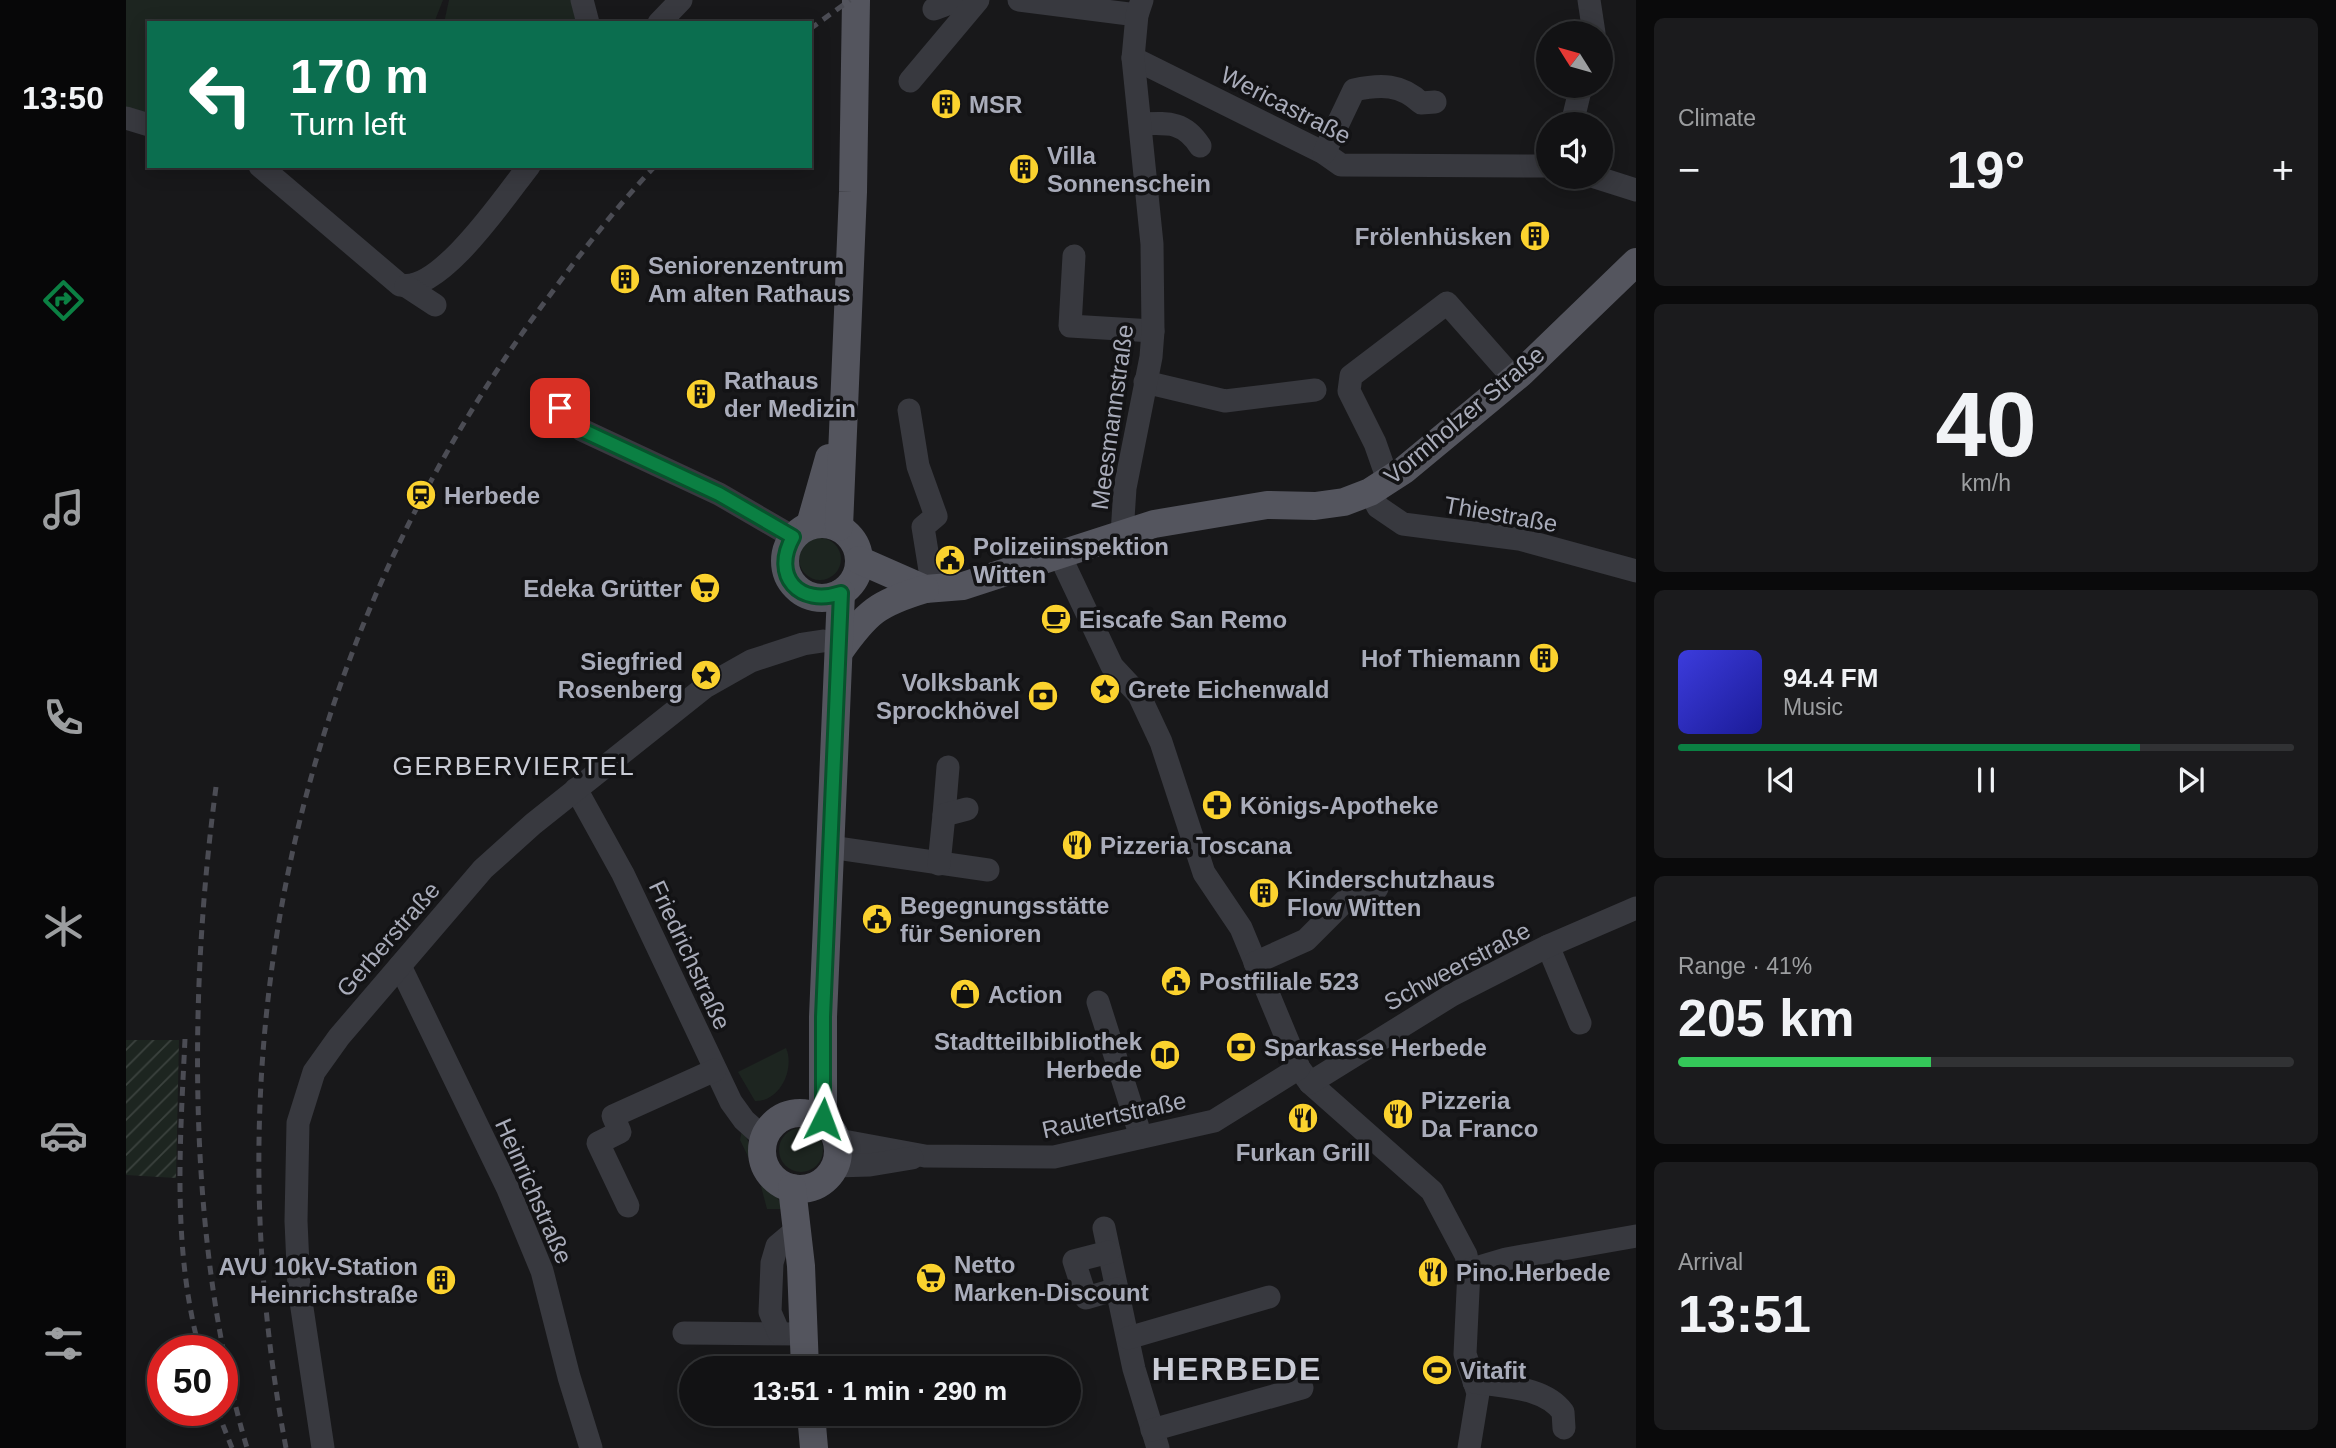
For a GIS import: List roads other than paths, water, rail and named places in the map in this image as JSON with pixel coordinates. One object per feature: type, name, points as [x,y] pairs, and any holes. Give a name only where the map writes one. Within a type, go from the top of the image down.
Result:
[{"type":"main road","points":[[831,646],[850,580],[854,542],[839,527],[854,154],[856,0]]},
{"type":"main road","name":"Vormholzer Straße","points":[[922,591],[963,586],[1122,534],[1216,512],[1267,505],[1315,506],[1343,502],[1379,486],[1514,379],[1636,262]]},
{"type":"main road","points":[[845,387],[821,493],[784,560],[786,572],[792,584],[812,597],[825,598],[850,580],[922,591]]},
{"type":"main road","points":[[801,531],[839,527]]},
{"type":"main road","points":[[831,646],[876,607],[922,591]]},
{"type":"main road","points":[[801,1356],[791,1334],[817,1152],[836,686],[831,646],[812,597]]},
{"type":"main road","points":[[778,1120],[817,1152],[771,1175],[764,1163],[764,1138],[778,1120]]},
{"type":"main road","points":[[801,1266],[796,1230],[817,1152]]},
{"type":"main road","points":[[812,1426],[814,1448]]},
{"type":"street","points":[[582,0],[587,21]]},
{"type":"street","points":[[661,21],[681,0]]},
{"type":"street","points":[[934,9],[953,2],[976,0]]},
{"type":"street","points":[[910,81],[976,0]]},
{"type":"street","name":"Meesmannstraße","points":[[1019,0],[1139,8],[1133,58],[1152,244],[1153,331],[1125,488],[1122,534]]},
{"type":"street","points":[[1589,0],[1592,21]]},
{"type":"street","name":"Wericastraße","points":[[1133,58],[1341,164],[1365,167],[1536,166]]},
{"type":"street","points":[[1324,153],[1354,90],[1374,85],[1408,90],[1421,103],[1436,102]]},
{"type":"street","points":[[126,118],[147,124]]},
{"type":"street","points":[[1141,124],[1168,123],[1190,131],[1200,146]]},
{"type":"street","points":[[262,168],[403,286],[435,305]]},
{"type":"street","points":[[403,286],[435,273],[457,256],[527,168]]},
{"type":"street","points":[[1613,183],[1636,190]]},
{"type":"street","points":[[1074,256],[1070,326],[1153,331]]},
{"type":"street","points":[[1379,486],[1375,443],[1349,391],[1352,376],[1447,303],[1514,379]]},
{"type":"street","points":[[1146,382],[1225,401],[1315,390]]},
{"type":"street","points":[[560,408],[582,430],[801,531]]},
{"type":"street","points":[[909,410],[918,466],[936,516],[923,527],[922,591]]},
{"type":"street","name":"Thiestraße","points":[[1379,486],[1378,507],[1403,524],[1520,539],[1636,571]]},
{"type":"street","points":[[1060,556],[1112,666],[1139,695],[1161,742],[1203,873],[1241,928],[1304,1075],[1432,1191],[1466,1255],[1469,1270],[1465,1354],[1478,1393],[1469,1448]]},
{"type":"street","name":"Gerberstraße","points":[[323,1448],[299,1288],[295,1171],[298,1123],[314,1072],[339,1037],[483,869],[576,789],[705,687],[751,661],[803,644],[831,646]]},
{"type":"street","points":[[939,864],[948,767]]},
{"type":"street","name":"Friedrichstraße","points":[[576,789],[624,874],[715,1070],[737,1111],[764,1138]]},
{"type":"street","points":[[944,816],[967,809]]},
{"type":"street","points":[[830,847],[988,870]]},
{"type":"street","points":[[1255,963],[1306,940],[1346,900],[1377,888]]},
{"type":"street","name":"Schweerstraße","points":[[1304,1075],[1548,946],[1632,915]]},
{"type":"street","points":[[1548,946],[1580,1023]]},
{"type":"street","name":"Heinrichstraße","points":[[400,966],[508,1189],[542,1271],[569,1377],[591,1448]]},
{"type":"street","points":[[1098,1002],[1141,1137]]},
{"type":"street","points":[[628,1206],[598,1143],[620,1132],[613,1116],[715,1070]]},
{"type":"street","name":"Rautertstraße","points":[[817,1152],[870,1165],[925,1156],[1054,1157],[1214,1121],[1304,1075]]},
{"type":"street","points":[[1104,1228],[1128,1338],[1155,1439],[1302,1388]]},
{"type":"street","points":[[791,1334],[770,1312],[772,1263],[777,1246],[796,1230]]},
{"type":"street","points":[[1469,1270],[1506,1259],[1636,1236]]},
{"type":"street","points":[[1109,1252],[1074,1261],[1086,1298],[1117,1289]]},
{"type":"street","points":[[1128,1338],[1269,1297]]},
{"type":"street","points":[[684,1333],[791,1334]]},
{"type":"street","points":[[1474,1382],[1534,1392],[1551,1400],[1563,1412],[1564,1428]]},
{"type":"railway","points":[[812,28],[850,0]]},
{"type":"railway","points":[[286,1448],[265,1298],[259,1149],[268,1002],[291,857],[330,716],[383,579],[451,446],[533,318],[607,221],[653,168]]},
{"type":"railway","points":[[216,787],[201,950],[198,1120],[203,1205],[213,1288],[227,1370],[247,1448]]},
{"type":"railway","points":[[185,1039],[180,1196],[185,1274],[196,1335]]},
{"type":"railway","points":[[223,1426],[232,1448]]},
{"type":"place","name":"MSR","points":[[946,104]]},
{"type":"place","name":"Villa Sonnenschein","points":[[1024,169]]},
{"type":"place","name":"Frölenhüsken","points":[[1535,236]]},
{"type":"place","name":"Seniorenzentrum Am alten Rathaus","points":[[625,279]]},
{"type":"place","name":"Rathaus der Medizin","points":[[701,394]]},
{"type":"place","name":"Herbede","points":[[421,495]]},
{"type":"place","name":"Polizeiinspektion Witten","points":[[950,560]]},
{"type":"place","name":"Edeka Grütter","points":[[705,588]]},
{"type":"place","name":"Eiscafe San Remo","points":[[1056,619]]},
{"type":"place","name":"Hof Thiemann","points":[[1544,658]]},
{"type":"place","name":"Siegfried Rosenberg","points":[[706,675]]},
{"type":"place","name":"Grete Eichenwald","points":[[1105,689]]},
{"type":"place","name":"Volksbank Sprockhövel","points":[[1043,696]]},
{"type":"place","name":"Königs-Apotheke","points":[[1217,805]]},
{"type":"place","name":"Pizzeria Toscana","points":[[1077,845]]},
{"type":"place","name":"Kinderschutzhaus Flow Witten","points":[[1264,893]]},
{"type":"place","name":"Begegnungsstätte für Senioren","points":[[877,919]]},
{"type":"place","name":"Postfiliale 523","points":[[1176,981]]},
{"type":"place","name":"Action","points":[[965,994]]},
{"type":"place","name":"Sparkasse Herbede","points":[[1241,1047]]},
{"type":"place","name":"Stadtteilbibliothek Herbede","points":[[1165,1055]]},
{"type":"place","name":"Pizzeria Da Franco","points":[[1398,1114]]},
{"type":"place","name":"Furkan Grill","points":[[1303,1118]]},
{"type":"place","name":"Pino.Herbede","points":[[1433,1272]]},
{"type":"place","name":"Netto Marken-Discount","points":[[931,1278]]},
{"type":"place","name":"AVU 10kV-Station Heinrichstraße","points":[[441,1280]]},
{"type":"place","name":"Vitafit","points":[[1437,1370]]},
{"type":"district","name":"GERBERVIERTEL","points":[[514,766]]},
{"type":"district","name":"HERBEDE","points":[[1237,1369]]}]
